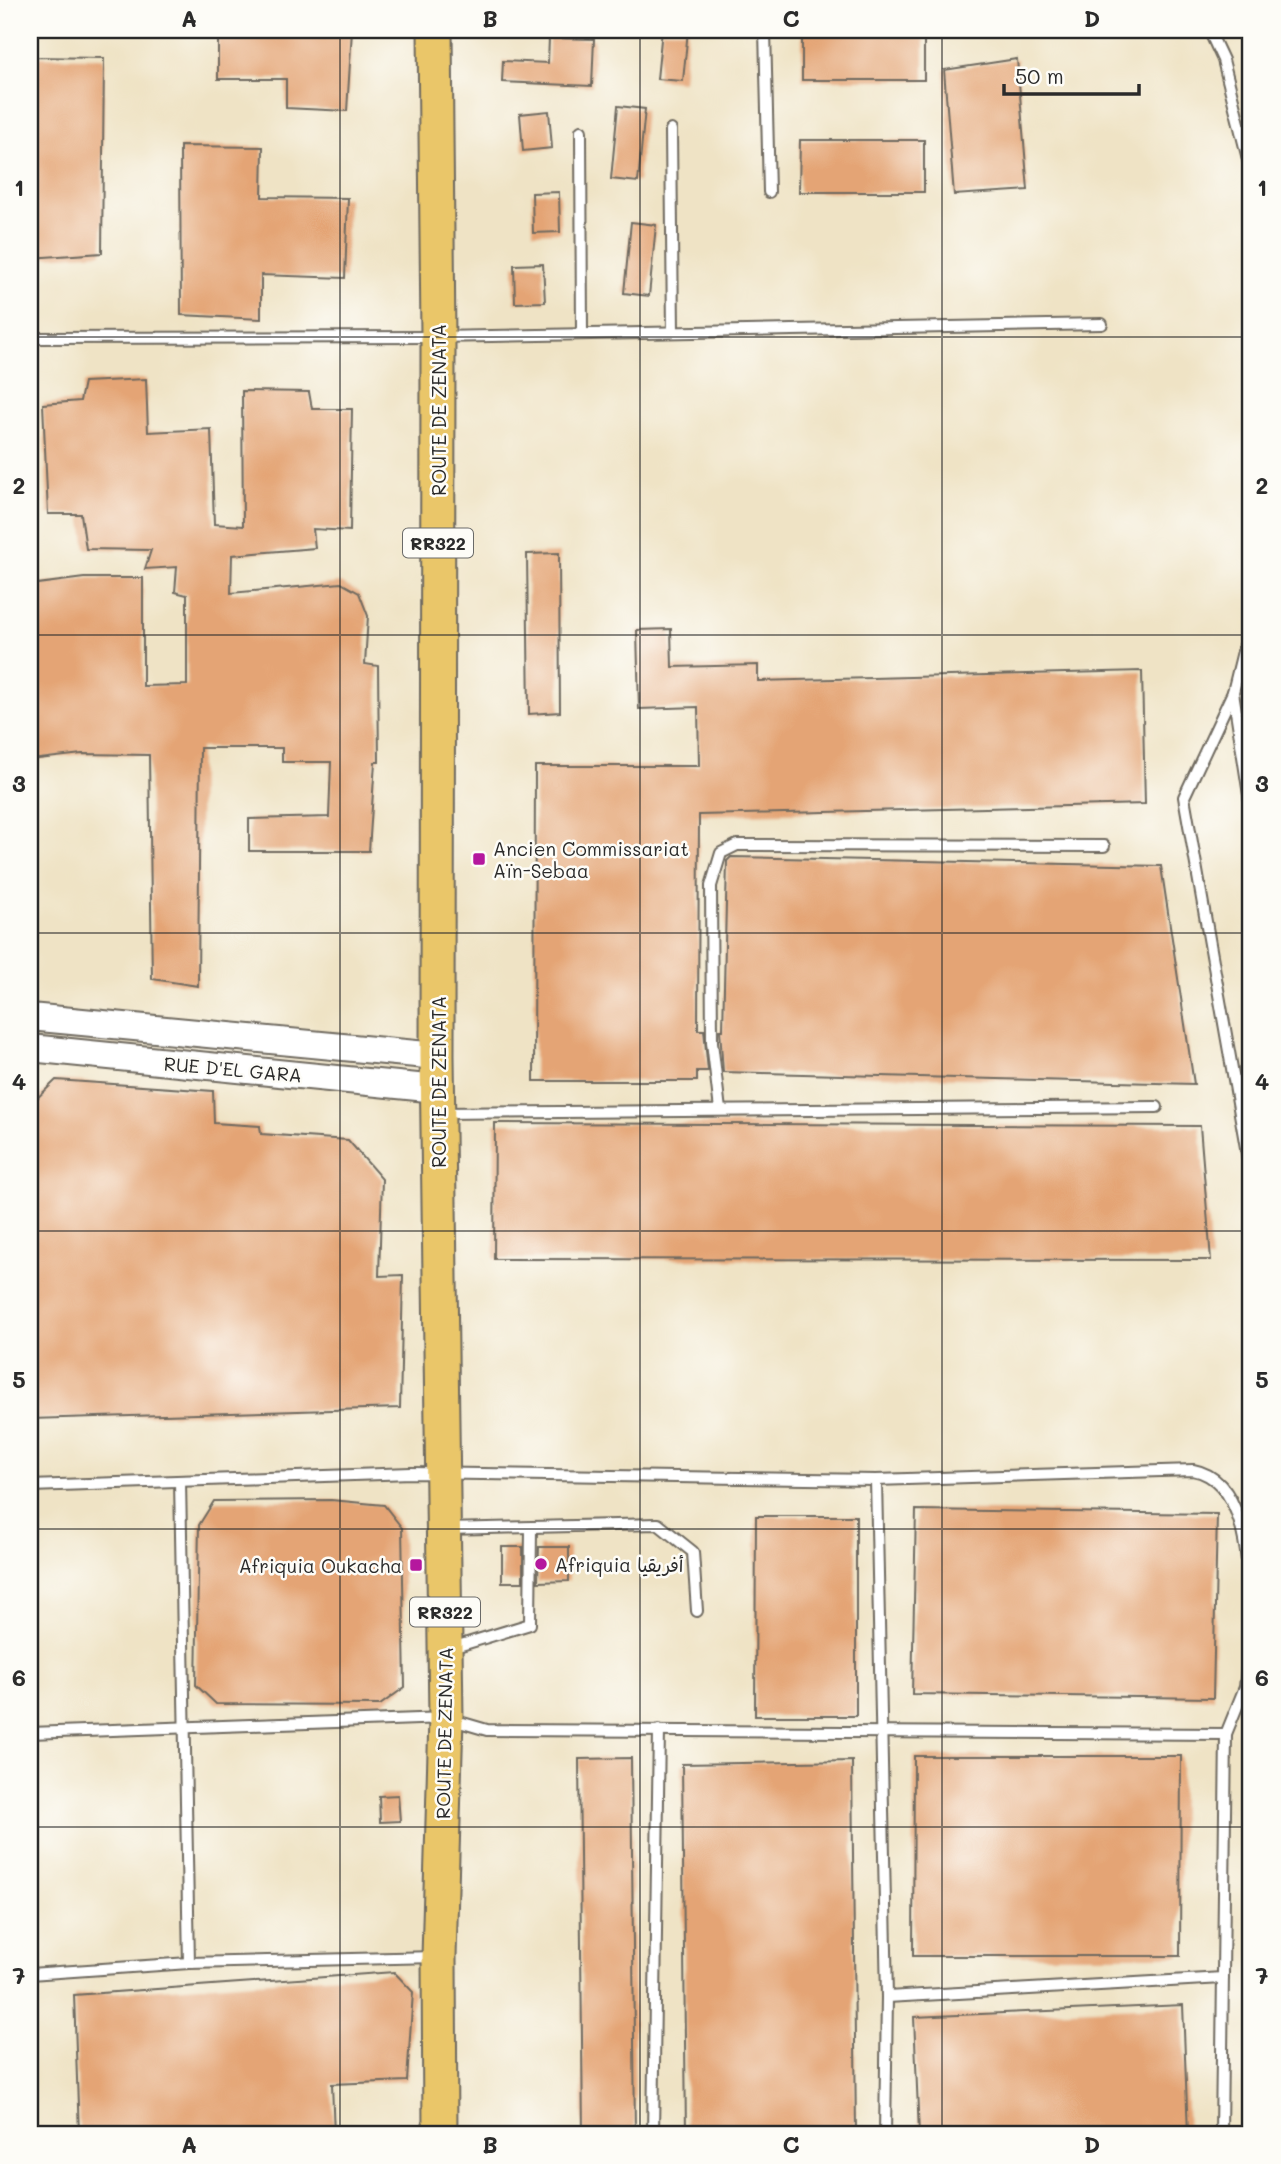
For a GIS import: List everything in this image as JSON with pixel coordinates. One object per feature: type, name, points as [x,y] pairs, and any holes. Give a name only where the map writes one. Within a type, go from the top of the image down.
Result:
[{"type":"main road","name":"ROUTE DE ZENATA","points":[[435,30],[438,337],[437,1056],[446,1718],[439,1957],[440,2134]]},
{"type":"street","name":"RUE D'EL GARA","points":[[30,1017],[437,1056]]},
{"type":"street","name":"RUE D'EL GARA","points":[[30,1048],[438,1101]]},
{"type":"lane","points":[[765,30],[768,192]]},
{"type":"lane","points":[[1209,30],[1223,60],[1251,171]]},
{"type":"lane","points":[[671,130],[673,332]]},
{"type":"lane","points":[[581,131],[582,334]]},
{"type":"lane","points":[[30,338],[438,337],[1102,324]]},
{"type":"lane","points":[[1251,619],[1233,692],[1184,797],[1251,1176]]},
{"type":"lane","points":[[1233,692],[1251,808]]},
{"type":"lane","points":[[720,1110],[712,1042],[711,886],[720,853],[737,845],[1104,846]]},
{"type":"lane","points":[[438,1101],[720,1110],[1157,1107]]},
{"type":"lane","points":[[30,1486],[444,1474],[876,1480],[1204,1472],[1223,1485],[1239,1521],[1247,1558],[1251,1614]]},
{"type":"lane","points":[[876,1480],[879,1731],[887,1997],[885,2134]]},
{"type":"lane","points":[[180,1481],[188,1963]]},
{"type":"lane","points":[[444,1529],[658,1524],[693,1552],[697,1611]]},
{"type":"lane","points":[[445,1650],[530,1624],[531,1528]]},
{"type":"lane","points":[[1221,2134],[1226,1734],[1245,1687],[1251,1631]]},
{"type":"lane","points":[[30,1733],[446,1718],[487,1730],[1226,1734]]},
{"type":"lane","points":[[653,2134],[659,1730]]},
{"type":"lane","points":[[30,1974],[188,1963],[439,1957]]},
{"type":"lane","points":[[887,1997],[1223,1978]]},
{"type":"building","points":[[218,30],[352,30],[347,111],[286,108],[286,79],[218,79]]},
{"type":"building","points":[[662,30],[688,30],[683,81],[657,79]]},
{"type":"building","points":[[924,30],[924,80],[802,80],[802,31]]},
{"type":"building","points":[[549,38],[594,39],[592,86],[502,82],[503,61],[548,63]]},
{"type":"building","points":[[30,57],[104,58],[102,253],[30,258]]},
{"type":"building","points":[[1017,59],[1028,190],[954,195],[944,70]]},
{"type":"building","points":[[618,106],[645,109],[638,182],[611,179]]},
{"type":"building","points":[[549,111],[552,148],[523,151],[520,114]]},
{"type":"building","points":[[800,140],[924,140],[924,192],[799,192]]},
{"type":"building","points":[[180,146],[263,147],[262,197],[348,198],[345,278],[261,275],[261,319],[181,315]]},
{"type":"building","points":[[559,192],[560,232],[533,233],[532,193]]},
{"type":"building","points":[[631,222],[656,225],[649,296],[624,293]]},
{"type":"building","points":[[543,264],[545,302],[515,303],[514,265]]},
{"type":"building","points":[[146,379],[148,432],[211,429],[214,524],[243,526],[242,391],[309,392],[312,409],[352,409],[350,531],[313,529],[315,548],[232,555],[231,593],[341,583],[359,593],[368,616],[365,664],[378,666],[379,762],[375,762],[369,851],[249,851],[249,819],[329,817],[331,762],[282,762],[282,748],[200,748],[198,986],[152,979],[149,755],[82,754],[31,760],[30,585],[84,578],[143,578],[143,686],[187,685],[187,595],[175,592],[177,567],[145,569],[151,550],[86,549],[81,514],[48,514],[43,404],[80,401],[84,382]]},
{"type":"building","points":[[559,553],[560,712],[529,714],[527,554]]},
{"type":"building","points":[[671,629],[672,667],[758,665],[758,681],[1142,671],[1145,804],[699,815],[698,1030],[704,1030],[708,1071],[697,1071],[697,1081],[534,1081],[535,766],[699,766],[698,707],[639,709],[637,630]]},
{"type":"building","points":[[731,857],[1161,866],[1194,1084],[723,1072],[720,1030],[723,1030],[727,861]]},
{"type":"building","points":[[56,1080],[213,1091],[214,1123],[260,1126],[261,1134],[348,1140],[382,1179],[379,1276],[403,1275],[400,1408],[30,1419],[30,1105]]},
{"type":"building","points":[[495,1123],[1200,1126],[1211,1260],[494,1259]]},
{"type":"building","points":[[331,1500],[384,1505],[402,1528],[405,1687],[380,1705],[216,1704],[196,1685],[199,1525],[214,1501]]},
{"type":"building","points":[[916,1510],[1217,1514],[1213,1698],[912,1694]]},
{"type":"building","points":[[756,1516],[856,1516],[856,1716],[755,1716]]},
{"type":"building","points":[[502,1547],[523,1547],[523,1582],[502,1582]]},
{"type":"building","points":[[539,1547],[569,1547],[569,1581],[538,1582]]},
{"type":"building","points":[[914,1756],[1181,1756],[1180,1956],[913,1956]]},
{"type":"building","points":[[631,1758],[635,2134],[583,2134],[579,1759]]},
{"type":"building","points":[[852,1761],[856,2134],[686,2134],[682,1764]]},
{"type":"building","points":[[398,1795],[400,1821],[380,1822],[379,1796]]},
{"type":"building","points":[[394,1972],[413,1992],[407,2081],[332,2084],[334,2134],[79,2134],[74,1995]]},
{"type":"building","points":[[1183,2005],[1188,2134],[919,2134],[914,2017]]},
{"type":"place","name":"Ancien Commissariat Aïn-Sebaa","points":[[479,859]]},
{"type":"place","name":"Afriquia أفريقيا","points":[[541,1564]]},
{"type":"place","name":"Afriquia Oukacha","points":[[416,1565]]}]
